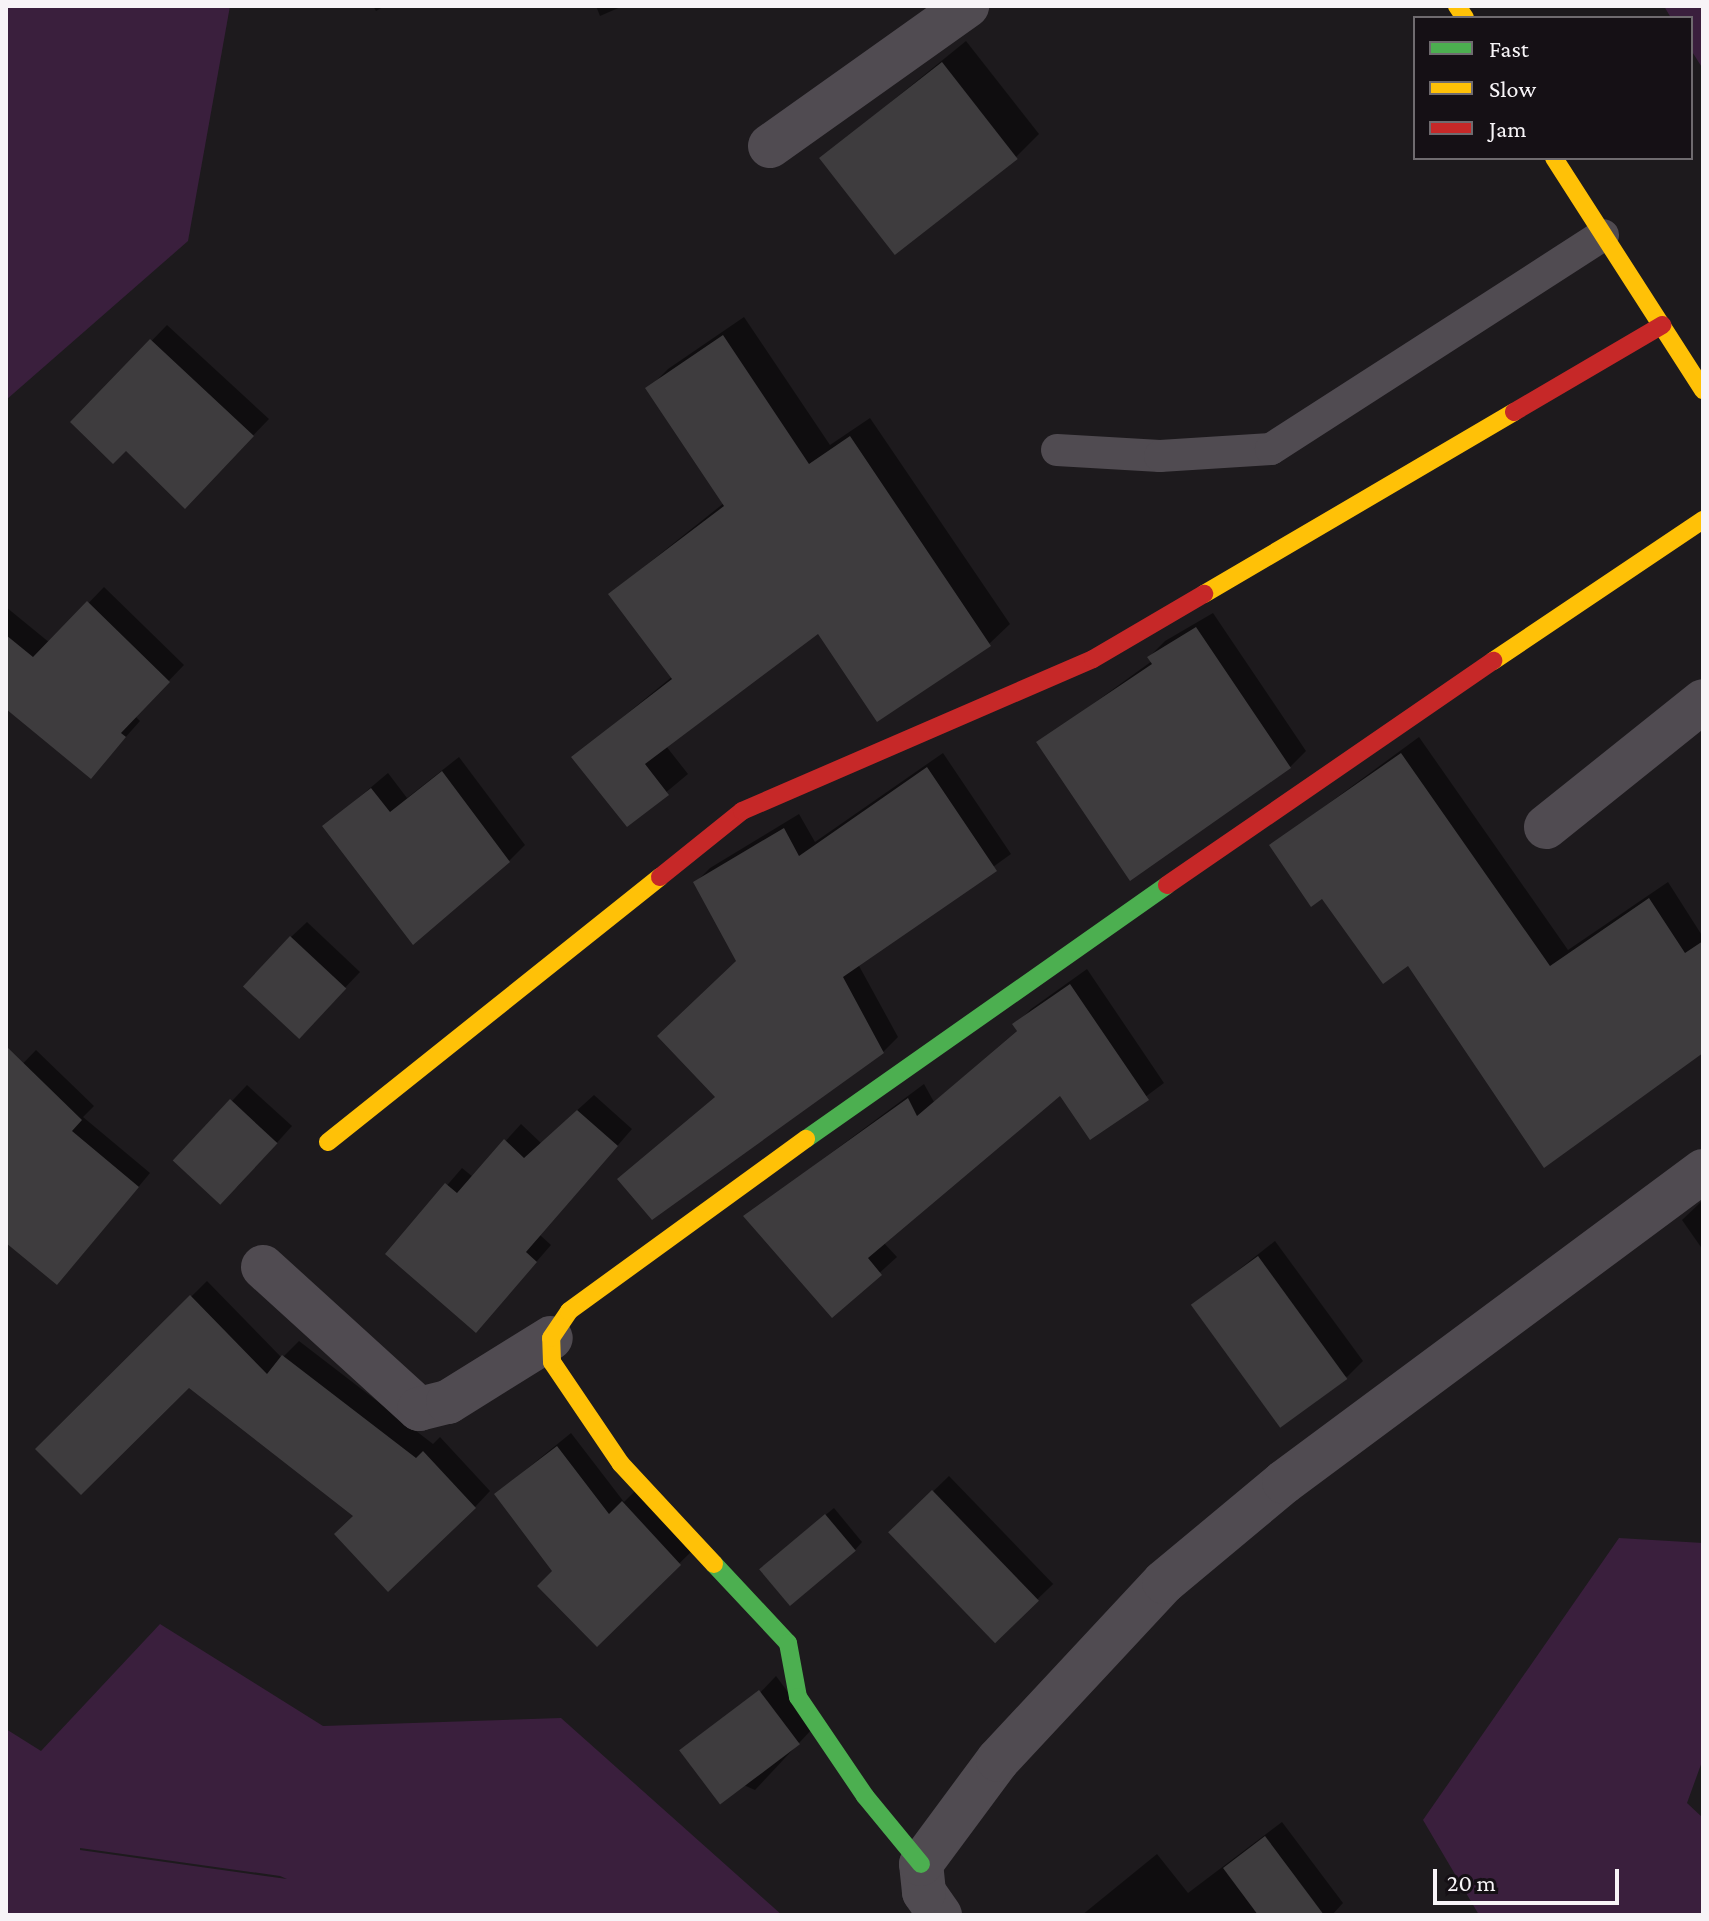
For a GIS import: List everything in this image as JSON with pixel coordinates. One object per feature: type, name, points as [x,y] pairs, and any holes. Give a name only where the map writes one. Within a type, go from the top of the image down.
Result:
[{"type":"main road","points":[[1555,160],[1703,390]]},
{"type":"main road","points":[[328,1142],[742,811],[1093,659],[1662,325]]},
{"type":"main road","points":[[921,1864],[865,1796],[798,1697],[788,1643],[621,1464],[552,1362],[551,1338],[569,1311],[838,1116],[1365,747],[1703,520]]},
{"type":"street","points":[[770,146],[967,6]]},
{"type":"street","points":[[1546,827],[1703,701]]},
{"type":"street","points":[[940,1915],[924,1892],[921,1864],[998,1760],[1164,1582],[1284,1482],[1703,1171]]},
{"type":"street","points":[[263,1267],[419,1409],[448,1402],[551,1338]]},
{"type":"lane","points":[[1057,450],[1160,456],[1271,449],[1603,235]]},
{"type":"shaded area","points":[[6,6],[230,6],[188,241],[6,400]]},
{"type":"shaded area","points":[[1664,6],[1703,6],[1703,69],[1693,53],[1693,16],[1670,16]]},
{"type":"shaded area","points":[[1619,1538],[1703,1543],[1703,1759],[1687,1803],[1703,1818],[1703,1915],[1479,1915],[1423,1820]]},
{"type":"shaded area","points":[[160,1624],[323,1726],[561,1718],[782,1915],[6,1915],[6,1729],[41,1751]],"holes":[[[80,1848],[280,1876],[287,1879]]]},
{"type":"building","points":[[942,62],[1018,159],[895,255],[819,158]]},
{"type":"building","points":[[723,335],[809,464],[850,436],[991,646],[877,722],[818,634],[645,764],[669,795],[627,827],[571,757],[672,679],[608,594],[724,506],[645,388]]},
{"type":"building","points":[[150,339],[254,436],[185,509],[126,451],[113,464],[70,422]]},
{"type":"building","points":[[87,601],[170,682],[121,733],[126,737],[91,779],[6,709],[6,635],[33,657]]},
{"type":"building","points":[[1196,627],[1291,768],[1130,881],[1036,742],[1152,664],[1147,657]]},
{"type":"building","points":[[1401,753],[1550,966],[1649,898],[1685,953],[1703,941],[1703,1053],[1544,1168],[1408,966],[1383,984],[1322,899],[1311,907],[1269,845]]},
{"type":"building","points":[[927,767],[997,871],[843,977],[884,1053],[652,1220],[617,1179],[715,1097],[657,1036],[736,961],[693,882],[784,828],[799,856]]},
{"type":"building","points":[[442,771],[510,862],[413,945],[322,826],[371,788],[390,812]]},
{"type":"building","points":[[290,936],[346,989],[299,1039],[243,986]]},
{"type":"building","points":[[1070,984],[1149,1100],[1090,1140],[1060,1096],[868,1258],[882,1275],[832,1318],[743,1216],[908,1098],[917,1116],[1017,1031],[1012,1024]]},
{"type":"building","points":[[6,1046],[82,1120],[72,1131],[139,1187],[57,1285],[6,1243]]},
{"type":"building","points":[[230,1099],[278,1143],[220,1205],[173,1160]]},
{"type":"building","points":[[577,1110],[618,1146],[526,1252],[537,1262],[476,1333],[385,1254],[445,1183],[457,1193],[504,1139],[524,1158]]},
{"type":"building","points":[[1258,1256],[1347,1379],[1280,1428],[1191,1305]]},
{"type":"building","points":[[190,1295],[267,1374],[282,1355],[416,1458],[423,1451],[476,1508],[388,1592],[334,1534],[353,1516],[189,1388],[81,1495],[35,1449]]},
{"type":"building","points":[[557,1446],[609,1514],[622,1501],[681,1565],[597,1647],[537,1586],[552,1571],[494,1494]]},
{"type":"building","points":[[932,1490],[1039,1601],[995,1643],[888,1532]]},
{"type":"building","points":[[825,1514],[856,1551],[790,1606],[759,1569]]},
{"type":"building","points":[[759,1690],[800,1744],[720,1804],[679,1750]]},
{"type":"building","points":[[1265,1836],[1324,1915],[1258,1915],[1223,1868]]},
{"type":"traffic: fast","points":[[806,1139],[1167,885]]},
{"type":"traffic: fast","points":[[714,1564],[788,1643],[798,1697],[865,1796],[921,1864]]},
{"type":"traffic: slow","points":[[1457,6],[1464,16]]},
{"type":"traffic: slow","points":[[1555,160],[1703,390]]},
{"type":"traffic: slow","points":[[1204,594],[1514,412]]},
{"type":"traffic: slow","points":[[1493,661],[1703,520]]},
{"type":"traffic: slow","points":[[328,1142],[660,877]]},
{"type":"traffic: slow","points":[[714,1564],[621,1464],[552,1362],[551,1338],[569,1311],[806,1139]]},
{"type":"traffic: jam","points":[[1514,412],[1662,325]]},
{"type":"traffic: jam","points":[[660,877],[742,811],[1093,659],[1204,594]]},
{"type":"traffic: jam","points":[[1167,885],[1493,661]]}]
